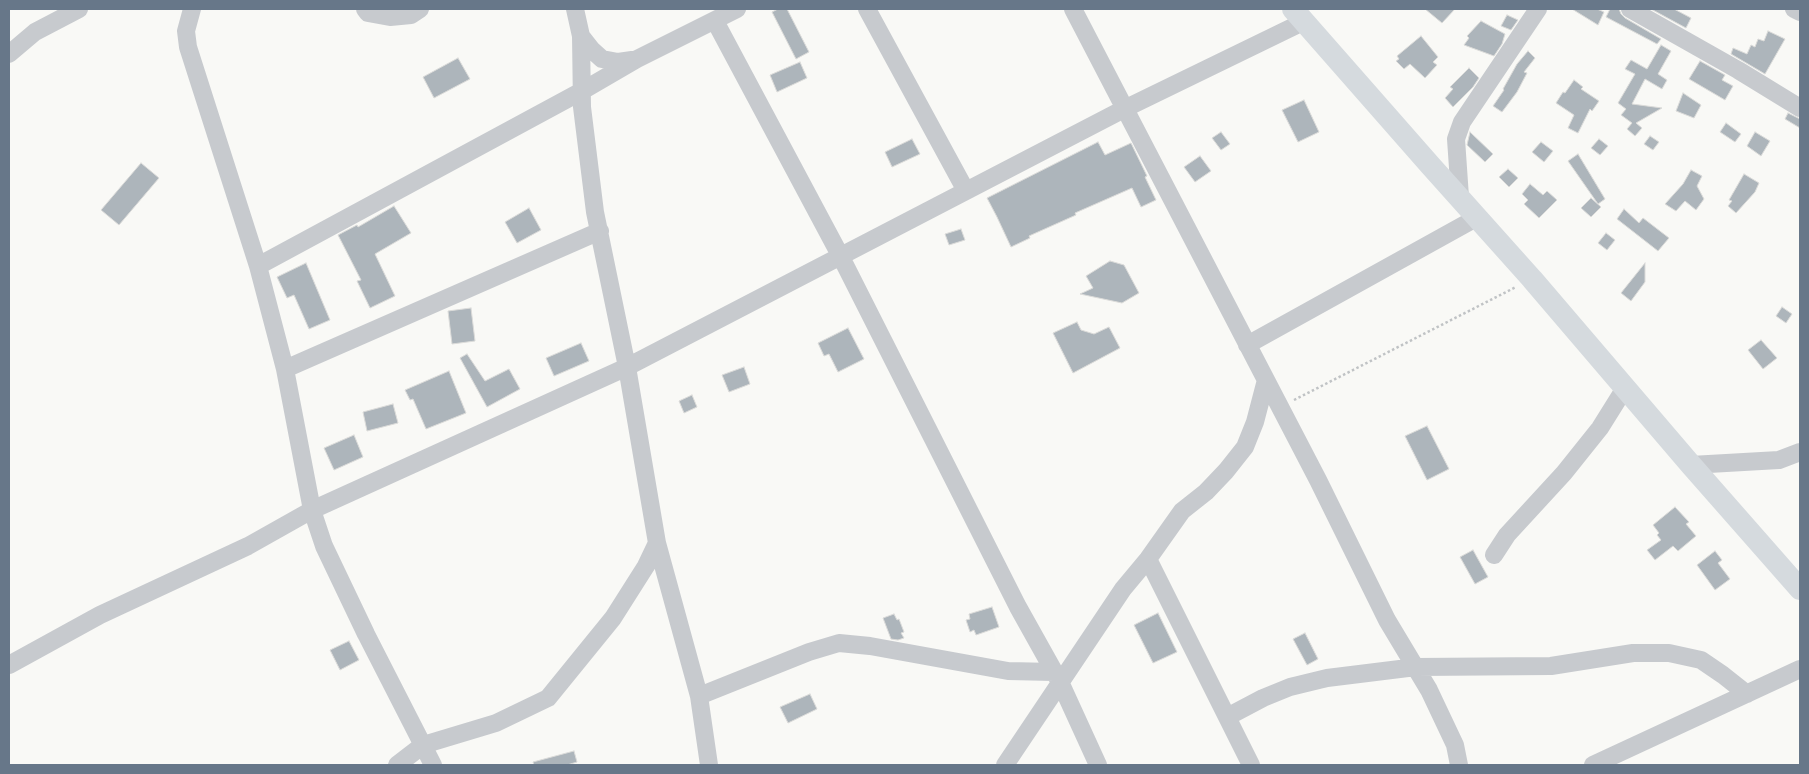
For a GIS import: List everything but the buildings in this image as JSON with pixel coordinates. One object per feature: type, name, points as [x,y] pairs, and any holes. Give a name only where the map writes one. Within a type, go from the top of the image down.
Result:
[{"type":"main road","points":[[1299,15],[1478,217],[1800,589]]},
{"type":"street","points":[[12,47],[35,32],[79,9]]},
{"type":"street","points":[[192,9],[186,30],[188,47],[258,266],[285,369],[312,510],[328,554],[366,634],[433,765]]},
{"type":"street","points":[[365,9],[368,13],[390,17],[411,15],[420,9]]},
{"type":"street","points":[[575,9],[581,36],[582,107],[594,203],[627,367],[657,543],[699,696],[709,765]]},
{"type":"street","points":[[258,266],[582,91],[637,59],[737,9]]},
{"type":"street","points":[[867,9],[966,191]]},
{"type":"street","points":[[1073,9],[1318,480],[1387,620],[1429,690],[1455,745],[1459,765]]},
{"type":"street","points":[[1460,197],[1456,139],[1462,122],[1538,9]]},
{"type":"street","points":[[1630,9],[1738,70],[1800,108]]},
{"type":"street","points":[[1794,9],[1800,12]]},
{"type":"street","points":[[9,665],[100,615],[248,546],[312,510],[627,367],[1124,109],[1299,15]]},
{"type":"street","points":[[715,21],[841,257],[1018,607],[1057,678],[1098,765]]},
{"type":"street","points":[[581,36],[602,59],[618,62],[637,59]]},
{"type":"street","points":[[1247,345],[1478,217]]},
{"type":"street","points":[[285,369],[600,231]]},
{"type":"street","points":[[1005,765],[1057,678],[1122,589],[1148,559],[1182,511],[1206,492],[1245,447],[1255,422],[1266,380]]},
{"type":"street","points":[[1494,555],[1507,534],[1564,473],[1600,428],[1625,388]]},
{"type":"street","points":[[1691,465],[1779,460],[1800,452]]},
{"type":"street","points":[[398,765],[423,745],[496,723],[548,698],[613,618],[646,566],[657,543]]},
{"type":"street","points":[[1148,559],[1251,765]]},
{"type":"street","points":[[699,696],[809,652],[839,643],[870,646],[1057,678]]},
{"type":"street","points":[[1227,717],[1263,698],[1290,687],[1326,678],[1416,667],[1550,666],[1633,653],[1669,652],[1701,660],[1747,694]]},
{"type":"street","points":[[1593,765],[1800,669]]},
{"type":"path","points":[[1281,410],[1298,397],[1532,279]]}]
